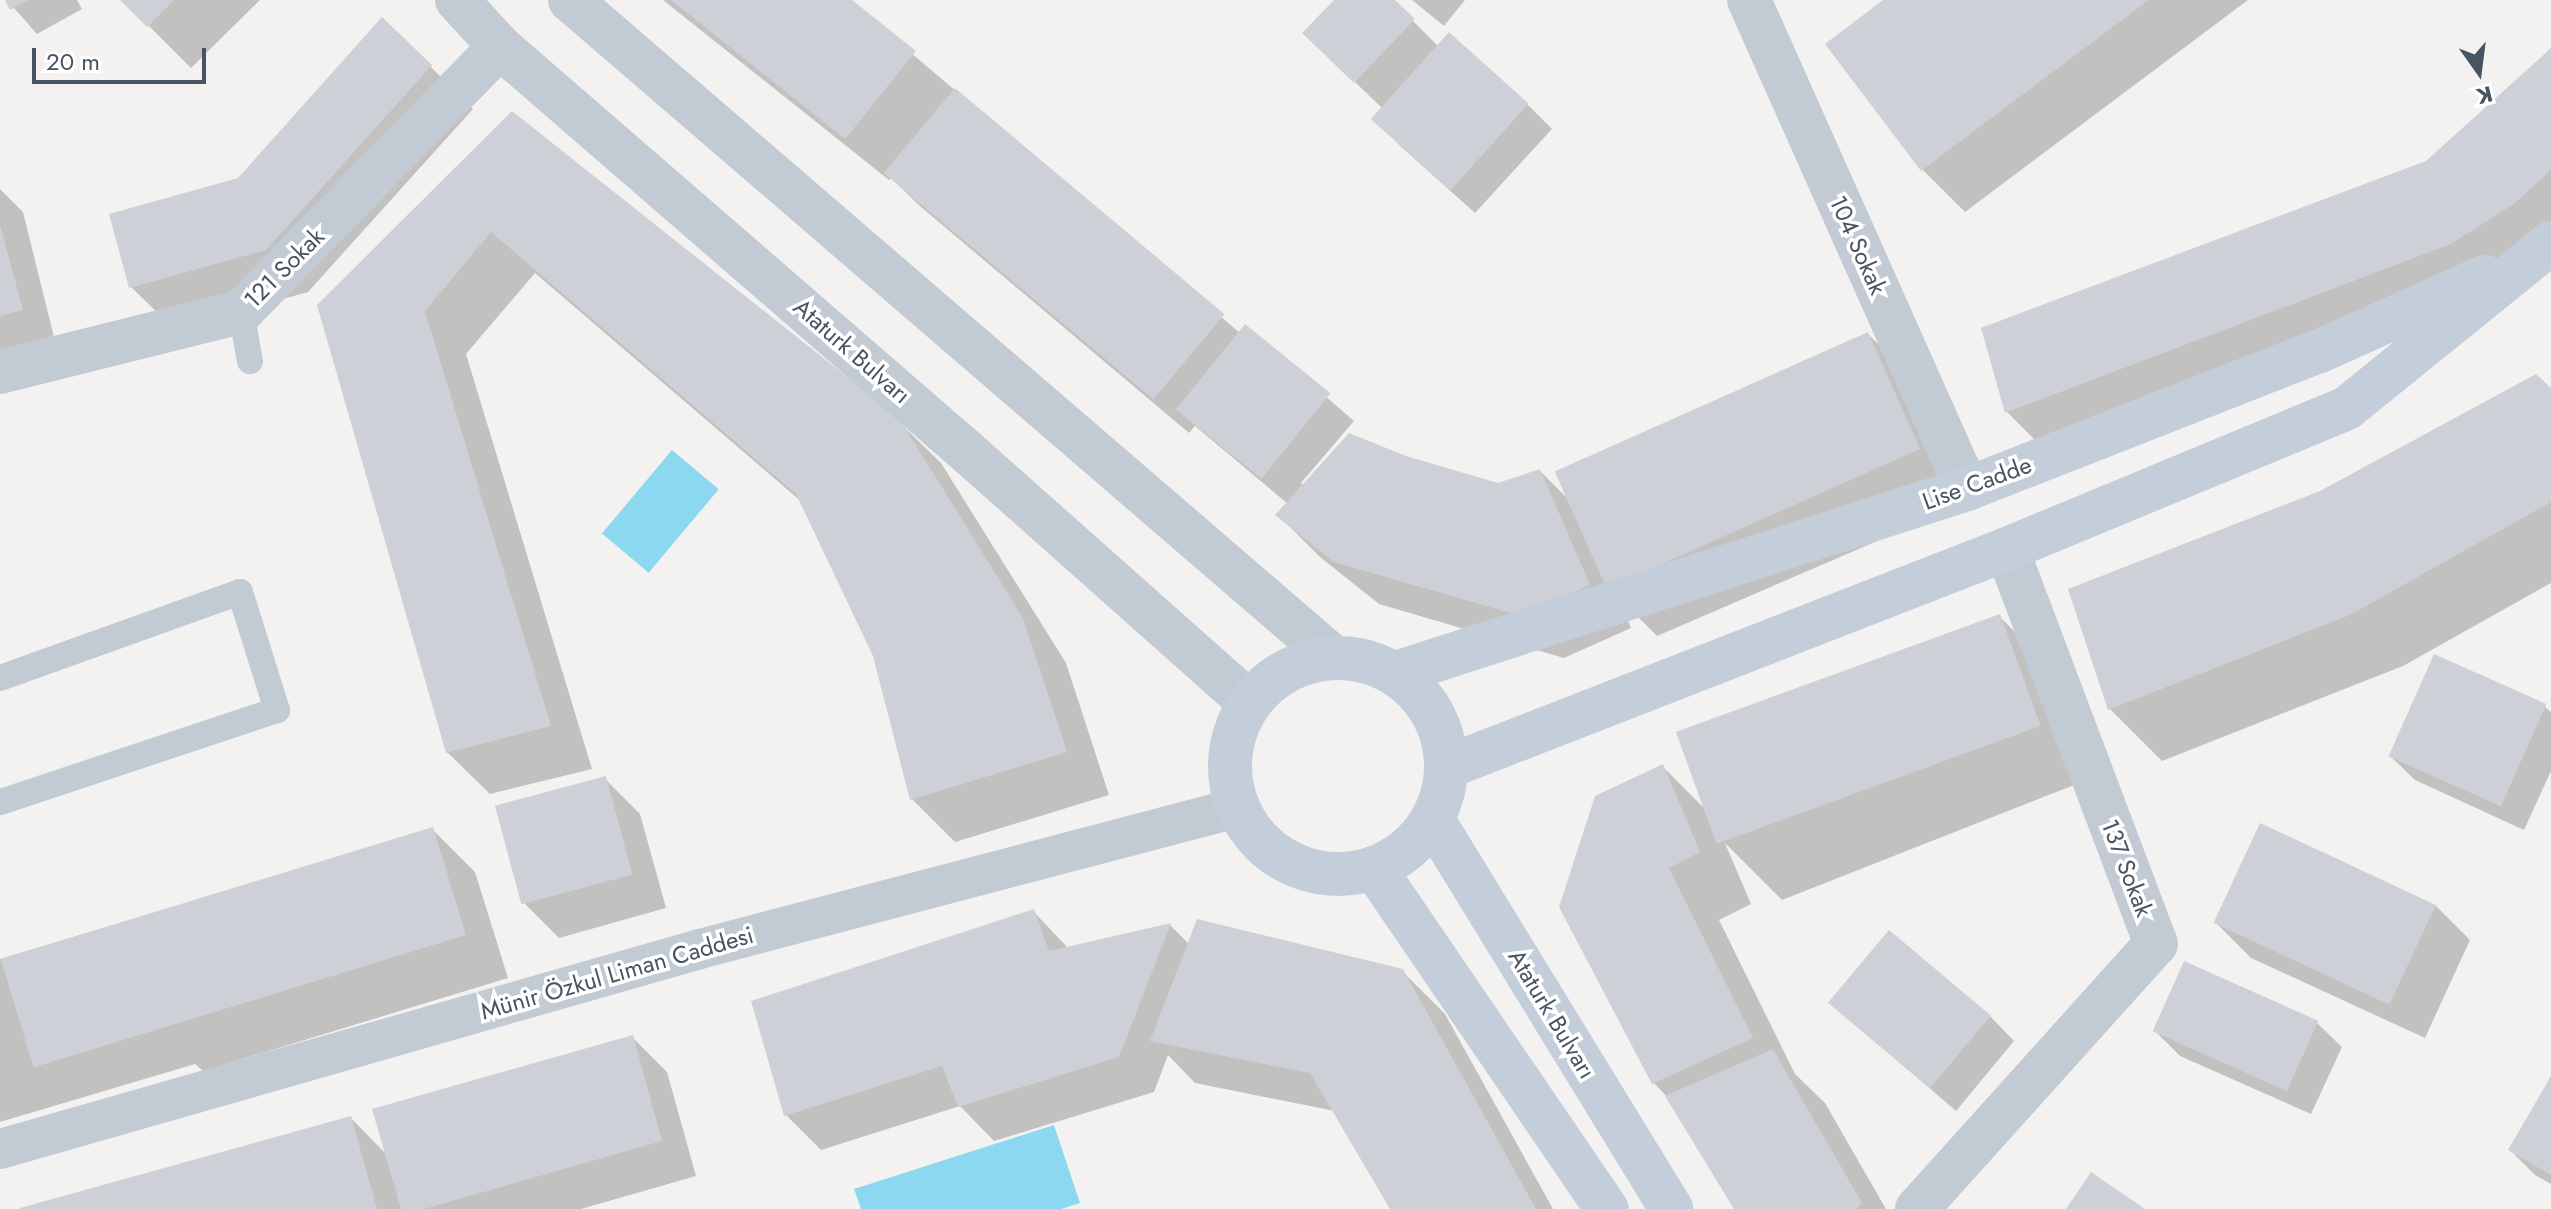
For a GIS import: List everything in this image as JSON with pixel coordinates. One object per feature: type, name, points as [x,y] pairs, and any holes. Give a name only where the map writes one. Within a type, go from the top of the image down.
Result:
[{"type":"main road","name":"Lise Cadde","points":[[1396,673],[1967,489],[2320,351],[2548,252]]},
{"type":"main road","name":"Lise Cadde","points":[[1447,767],[2007,549],[2347,408],[2548,252]]},
{"type":"main road","points":[[1333,657],[1366,661],[1396,673],[1424,698],[1442,731],[1447,767],[1433,820],[1417,840],[1397,857],[1374,868],[1341,875],[1298,866],[1278,857],[1254,835],[1236,808],[1228,772],[1233,736],[1249,702],[1272,679],[1301,663],[1333,657]]},
{"type":"main road","name":"Ataturk Bulvarı","points":[[1433,820],[1671,1209]]},
{"type":"main road","points":[[1374,868],[1607,1209]]},
{"type":"street","name":"Ataturk Bulvarı","points":[[457,0],[500,47],[952,438],[1249,702]]},
{"type":"street","points":[[570,0],[1333,657]]},
{"type":"street","name":"104 Sokak","points":[[1749,0],[1967,489]]},
{"type":"street","name":"121 Sokak","points":[[0,372],[241,312],[500,47]]},
{"type":"street","name":"137 Sokak","points":[[1917,1209],[2156,944],[2007,549]]},
{"type":"street","name":"Münir Özkul Liman Caddesi","points":[[0,1149],[700,949],[1236,808]]},
{"type":"lane","points":[[241,312],[250,361]]},
{"type":"lane","points":[[0,678],[240,592],[277,710],[0,802]]},
{"type":"water","points":[[672,450],[719,489],[649,573],[602,533]]},
{"type":"water","points":[[1054,1125],[1080,1203],[1061,1209],[861,1209],[854,1189]]},
{"type":"building","points":[[5,0],[29,0],[10,10]]},
{"type":"building","points":[[120,0],[174,0],[147,27]]},
{"type":"building","points":[[671,0],[852,0],[916,51],[845,139]]},
{"type":"building","points":[[1334,0],[1395,0],[1415,19],[1354,83],[1302,33]]},
{"type":"building","points":[[1883,0],[2149,0],[1921,171],[1825,44]]},
{"type":"building","points":[[382,17],[432,65],[266,250],[129,288],[109,214],[238,178]]},
{"type":"building","points":[[1449,32],[1529,104],[1450,191],[1371,119]]},
{"type":"building","points":[[2551,48],[2551,170],[2515,203],[2451,244],[2005,413],[1981,328],[2426,161]]},
{"type":"building","points":[[955,88],[1225,314],[1153,399],[884,173]]},
{"type":"building","points":[[512,111],[899,418],[1023,618],[1067,752],[910,800],[873,656],[796,494],[491,232],[425,311],[551,726],[446,753],[317,305]]},
{"type":"building","points":[[0,225],[23,310],[0,316]]},
{"type":"building","points":[[1245,324],[1330,393],[1261,479],[1176,409]]},
{"type":"building","points":[[1868,332],[1920,449],[1607,588],[1555,472]]},
{"type":"building","points":[[2536,374],[2551,388],[2551,502],[2350,615],[2108,710],[2068,589],[2320,491]]},
{"type":"building","points":[[1349,433],[1406,456],[1498,483],[1540,469],[1590,585],[1521,616],[1334,562],[1275,515]]},
{"type":"building","points":[[2000,614],[2041,726],[1717,844],[1676,732]]},
{"type":"building","points":[[2434,654],[2546,704],[2501,806],[2388,756]]},
{"type":"building","points":[[1663,764],[1700,852],[1669,868],[1753,1038],[1652,1084],[1559,907],[1595,796]]},
{"type":"building","points":[[606,776],[632,875],[521,904],[495,806]]},
{"type":"building","points":[[2260,823],[2436,905],[2389,1005],[2214,923]]},
{"type":"building","points":[[433,827],[466,935],[34,1067],[1,959]]},
{"type":"building","points":[[1034,909],[1049,951],[1171,923],[1119,1057],[958,1107],[942,1066],[784,1116],[751,1001]]},
{"type":"building","points":[[1197,919],[1403,969],[1536,1209],[1390,1209],[1310,1073],[1150,1041]]},
{"type":"building","points":[[1889,930],[1991,1015],[1930,1088],[1828,1003]]},
{"type":"building","points":[[2184,961],[2318,1021],[2287,1091],[2153,1031]]},
{"type":"building","points":[[633,1035],[662,1141],[424,1209],[401,1209],[372,1109]]},
{"type":"building","points":[[1773,1049],[1862,1203],[1856,1209],[1734,1209],[1665,1096]]},
{"type":"building","points":[[2551,1076],[2551,1175],[2508,1150]]},
{"type":"building","points":[[351,1116],[377,1209],[20,1209],[20,1208]]},
{"type":"building","points":[[2091,1172],[2145,1209],[2066,1209]]}]
